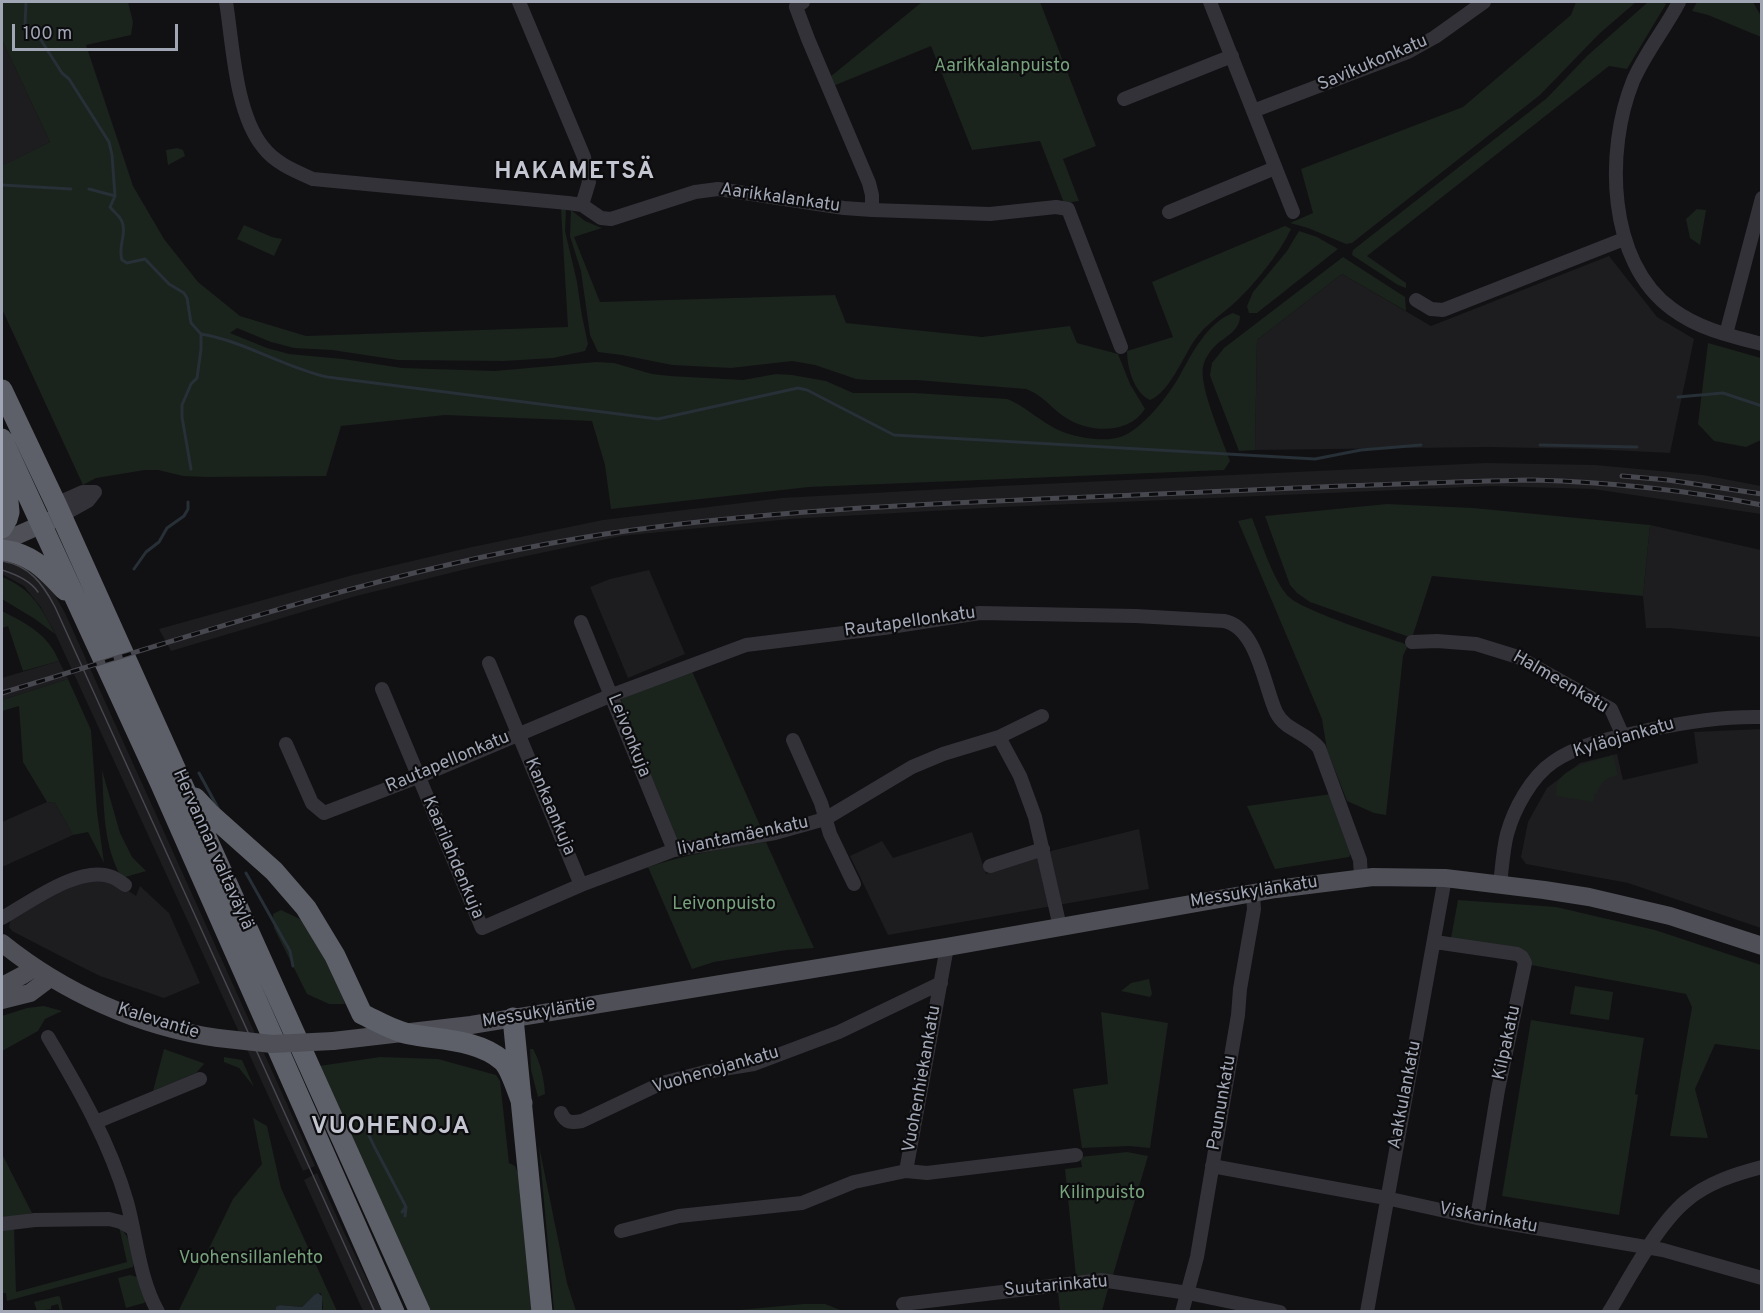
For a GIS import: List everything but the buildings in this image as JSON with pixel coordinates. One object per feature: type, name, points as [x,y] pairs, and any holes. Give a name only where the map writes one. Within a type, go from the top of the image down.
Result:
[{"type":"highway","name":"Hervannan valtaväylä","points":[[2,390],[59,510],[420,1311]]},
{"type":"highway","name":"Hervannan valtaväylä","points":[[2,440],[160,782],[394,1311]]},
{"type":"highway","points":[[2,440],[9,512],[2,530]]},
{"type":"highway","points":[[2,550],[28,556],[74,600]]},
{"type":"highway","points":[[184,787],[209,813],[274,871],[306,908],[335,956],[362,1014],[406,1034],[468,1045],[496,1057],[504,1063],[522,1103]]},
{"type":"highway","points":[[513,1018],[542,1311]]},
{"type":"main road","points":[[2,542],[59,510]]},
{"type":"main road","points":[[2,530],[39,520]]},
{"type":"main road","name":"Messukylänkatu","points":[[745,979],[947,947],[1253,893],[1391,876],[1444,878],[1556,891],[1677,918],[1761,946]]},
{"type":"main road","name":"Kalevantie","points":[[2,943],[34,968],[76,992],[164,1027],[218,1038],[272,1044],[333,1041]]},
{"type":"main road","points":[[2,986],[34,968]]},
{"type":"main road","points":[[2,1000],[30,993],[50,978]]},
{"type":"main road","name":"Messukyläntie","points":[[333,1041],[406,1034],[513,1018],[745,979]]},
{"type":"street","name":"Aarikkalankatu","points":[[226,2],[241,98],[248,123],[263,148],[285,166],[313,178],[582,205],[601,218],[610,219],[639,212],[695,192],[718,189],[844,208],[872,210],[990,214],[1056,207],[1068,209],[1121,347]]},
{"type":"street","points":[[519,2],[584,158],[588,182],[582,205]]},
{"type":"street","points":[[1210,2],[1293,212]]},
{"type":"street","name":"Savikukonkatu","points":[[1253,111],[1408,52],[1435,37],[1484,2]]},
{"type":"street","points":[[1679,2],[1640,66],[1622,115],[1618,134],[1616,178],[1624,239],[1642,276],[1661,300],[1700,326],[1761,344]]},
{"type":"street","points":[[800,4],[808,39],[868,183],[872,195],[872,210]]},
{"type":"street","points":[[1124,99],[1232,56]]},
{"type":"street","points":[[1169,212],[1275,168]]},
{"type":"street","points":[[1726,334],[1761,198]]},
{"type":"street","points":[[1416,300],[1431,309],[1443,310],[1624,239]]},
{"type":"street","name":"Rautapellonkatu","points":[[286,744],[312,803],[324,813],[417,777],[612,695],[746,645],[884,628],[965,614],[1136,616],[1230,622],[1241,629],[1253,647],[1280,719],[1290,728],[1312,738],[1319,748],[1360,861],[1361,878]]},
{"type":"street","name":"Leivonkuja","points":[[581,622],[674,850]]},
{"type":"street","name":"Halmeenkatu","points":[[1412,642],[1476,644],[1518,657],[1611,709],[1623,736]]},
{"type":"street","name":"Kankaankuja","points":[[489,663],[581,885]]},
{"type":"street","name":"Kaarilahdenkuja","points":[[382,689],[482,928]]},
{"type":"street","name":"Iivantamäenkatu","points":[[482,928],[581,885],[674,850],[775,833],[825,819],[912,767],[943,754],[999,737],[1042,716]]},
{"type":"street","name":"Kyläojankatu","points":[[1500,884],[1507,834],[1519,805],[1533,783],[1552,762],[1583,747],[1687,722],[1761,717]]},
{"type":"street","points":[[999,737],[1020,776],[1028,797],[1043,849],[1060,927]]},
{"type":"street","points":[[794,740],[821,803],[830,834],[854,884]]},
{"type":"street","points":[[990,866],[1043,849]]},
{"type":"street","points":[[2,918],[68,881],[82,876],[111,877],[124,885]]},
{"type":"street","name":"Aakkulankatu","points":[[1367,1311],[1435,942],[1444,878]]},
{"type":"street","name":"Paununkatu","points":[[1182,1311],[1197,1257],[1238,1015],[1240,989],[1254,909],[1253,893]]},
{"type":"street","name":"Kilpakatu","points":[[1435,942],[1517,954],[1525,963],[1498,1090],[1478,1218]]},
{"type":"street","name":"Vuohenhiekankatu","points":[[621,1231],[679,1216],[802,1203],[847,1185],[906,1171],[947,947]]},
{"type":"street","name":"Vuohenojankatu","points":[[561,1113],[564,1119],[571,1123],[582,1121],[662,1083],[705,1072],[754,1064],[847,1028],[940,983]]},
{"type":"street","points":[[48,1037],[96,1122],[127,1203],[142,1268],[158,1311]]},
{"type":"street","points":[[96,1122],[200,1079]]},
{"type":"street","points":[[906,1171],[927,1173],[1076,1155]]},
{"type":"street","name":"Viskarinkatu","points":[[1212,1166],[1386,1198],[1478,1218],[1649,1248],[1761,1278]]},
{"type":"street","points":[[1609,1311],[1670,1216],[1685,1201],[1702,1189],[1734,1175],[1761,1167]]},
{"type":"street","points":[[2,1224],[35,1220],[109,1219],[132,1228]]},
{"type":"street","name":"Suutarinkatu","points":[[903,1304],[1101,1280],[1188,1293],[1280,1311]]},
{"type":"shaded area","points":[[2,40],[50,142],[2,166]]},
{"type":"shaded area","points":[[1609,256],[1657,317],[1694,339],[1670,453],[1488,447],[1255,450],[1257,340],[1342,274],[1431,326]]},
{"type":"shaded area","points":[[1486,463],[1595,465],[1703,475],[1761,486],[1761,514],[1593,489],[1492,486],[1003,507],[790,519],[621,536],[479,566],[356,596],[171,651],[159,629],[353,575],[603,520],[782,498]]},
{"type":"shaded area","points":[[1650,525],[1761,550],[1761,637],[1646,628],[1643,596]]},
{"type":"shaded area","points":[[2,557],[24,564],[53,592],[65,613],[315,1166],[303,1171],[56,635],[40,606],[24,586],[2,574]]},
{"type":"shaded area","points":[[649,570],[685,654],[628,678],[590,587],[610,579]]},
{"type":"shaded area","points":[[59,661],[68,679],[2,700],[2,678]]},
{"type":"shaded area","points":[[1761,729],[1761,928],[1628,883],[1526,864],[1521,857],[1528,822],[1547,788],[1580,763],[1617,754],[1623,780],[1698,763],[1694,732]]},
{"type":"shaded area","points":[[47,802],[55,803],[73,835],[2,867],[2,822]]},
{"type":"shaded area","points":[[1139,829],[1149,889],[888,935],[850,856],[882,841],[893,858],[972,832],[986,874],[1051,851]]},
{"type":"shaded area","points":[[82,879],[117,883],[136,896],[140,886],[169,913],[200,983],[164,998],[100,976],[12,931],[9,927],[11,918]]},
{"type":"shaded area","points":[[317,1173],[382,1311],[363,1311],[304,1180]]},
{"type":"shaded area","points":[[318,1293],[322,1296],[322,1311],[275,1311],[280,1305],[302,1307]]},
{"type":"green space","points":[[2,2],[128,2],[133,22],[131,35],[86,45],[133,186],[164,239],[198,282],[240,316],[306,336],[568,327],[561,209],[566,209],[565,231],[588,344],[585,351],[553,358],[504,361],[398,360],[332,350],[294,348],[271,342],[237,328],[230,333],[267,348],[289,354],[402,368],[495,371],[596,362],[614,363],[652,374],[670,376],[743,380],[776,374],[792,375],[826,381],[853,393],[915,393],[1007,399],[1058,430],[1086,438],[1107,439],[1120,437],[1146,420],[1169,392],[1208,331],[1224,317],[1233,313],[1240,316],[1238,325],[1208,355],[1204,364],[1203,376],[1208,400],[1230,461],[1224,470],[809,487],[611,509],[605,465],[592,421],[445,415],[341,426],[326,476],[208,477],[145,470],[96,478],[83,485],[2,309],[2,166],[50,142],[2,40]]},
{"type":"green space","name":"Aarikkalanpuisto","points":[[922,2],[1040,2],[1096,146],[1063,159],[1079,201],[1064,203],[1040,141],[972,150],[931,46],[833,86],[830,77]]},
{"type":"green space","points":[[1576,2],[1636,2],[1599,34],[1540,95],[1352,243],[1346,244],[1290,223],[1313,213],[1301,169],[1463,107],[1571,15]]},
{"type":"green space","points":[[1648,2],[1666,4],[1627,69],[1609,66],[1367,256],[1406,283],[1406,288],[1352,255],[1353,250],[1547,98],[1587,56]]},
{"type":"green space","points":[[1697,2],[1753,2],[1761,16],[1761,37],[1708,15],[1692,11]]},
{"type":"green space","points":[[177,148],[183,150],[185,156],[168,165],[166,150]]},
{"type":"green space","points":[[1697,209],[1706,210],[1700,245],[1690,238],[1686,219]]},
{"type":"green space","points":[[571,210],[585,221],[602,228],[574,237],[600,302],[835,295],[846,323],[982,337],[1070,326],[1077,343],[1118,354],[1130,384],[1145,409],[1138,417],[1120,427],[1098,429],[1077,424],[1068,419],[1038,395],[1026,389],[916,380],[856,379],[815,365],[792,361],[731,368],[672,365],[598,352],[590,335],[581,271],[570,236]]},
{"type":"green space","points":[[244,225],[282,239],[274,256],[237,239]]},
{"type":"green space","points":[[1285,226],[1291,229],[1273,259],[1256,280],[1239,299],[1198,336],[1163,390],[1150,400],[1144,397],[1132,379],[1127,351],[1173,337],[1152,282]]},
{"type":"green space","points":[[1299,231],[1317,237],[1338,249],[1257,313],[1249,313],[1247,306],[1253,292],[1287,251]]},
{"type":"green space","points":[[1343,257],[1405,297],[1406,311],[1342,274],[1257,340],[1255,450],[1239,451],[1210,375],[1212,363],[1224,348]]},
{"type":"green space","points":[[1708,343],[1761,358],[1761,440],[1746,447],[1714,441],[1698,424]]},
{"type":"green space","points":[[1387,504],[1473,508],[1650,525],[1643,596],[1432,576],[1412,638],[1310,602],[1297,593],[1290,585],[1265,516]]},
{"type":"green space","points":[[1252,518],[1267,557],[1286,594],[1324,615],[1408,645],[1403,656],[1386,815],[1374,813],[1347,801],[1327,750],[1322,719],[1238,521]]},
{"type":"green space","points":[[2,577],[28,593],[45,615],[55,634],[2,599]]},
{"type":"green space","points":[[2,611],[28,625],[42,636],[49,643],[59,661],[23,671],[8,626],[2,628]]},
{"type":"green space","points":[[691,669],[762,830],[685,842],[676,839],[621,699]]},
{"type":"green space","points":[[68,679],[91,730],[97,812],[104,863],[88,832],[73,835],[55,803],[47,802],[23,762],[19,706],[2,711],[2,700]]},
{"type":"green space","points":[[1613,755],[1618,775],[1602,783],[1595,793],[1593,802],[1556,796],[1556,787],[1562,776],[1582,764]]},
{"type":"green space","points":[[102,770],[120,833],[132,857],[146,871],[122,878],[116,866],[108,840]]},
{"type":"green space","points":[[1331,794],[1351,854],[1349,857],[1275,869],[1247,806]]},
{"type":"green space","name":"Leivonpuisto","points":[[766,842],[814,948],[714,962],[692,969],[648,867],[692,855]]},
{"type":"green space","points":[[1458,900],[1556,907],[1655,930],[1761,965],[1761,1050],[1715,1044],[1695,1089],[1708,1138],[1670,1136],[1692,1007],[1686,994],[1531,965],[1528,953],[1451,938]]},
{"type":"green space","points":[[281,910],[302,920],[338,982],[345,1004],[329,1004],[307,994],[274,928],[273,914]]},
{"type":"green space","points":[[1149,979],[1152,994],[1150,997],[1121,991],[1131,983]]},
{"type":"green space","points":[[1575,986],[1613,992],[1609,1020],[1570,1014]]},
{"type":"green space","points":[[44,1006],[62,1011],[45,1019],[38,1031],[2,1051],[2,1016],[27,1008]]},
{"type":"green space","points":[[1101,1012],[1168,1023],[1150,1148],[1129,1146],[1082,1148],[1073,1089],[1108,1084]]},
{"type":"green space","points":[[1531,1020],[1644,1038],[1635,1094],[1638,1095],[1619,1215],[1502,1196]]},
{"type":"green space","points":[[164,1049],[204,1064],[196,1073],[153,1091]]},
{"type":"green space","points":[[530,1049],[533,1049],[538,1060],[544,1082],[545,1094],[538,1097],[531,1070]]},
{"type":"green space","points":[[224,1057],[242,1060],[254,1087],[239,1068],[224,1062]]},
{"type":"green space","points":[[380,1057],[438,1059],[496,1075],[500,1081],[509,1163],[515,1166],[522,1184],[534,1311],[429,1311],[319,1066]]},
{"type":"green space","name":"Vuohensillanlehto","points":[[253,1118],[267,1126],[281,1188],[337,1311],[322,1311],[321,1293],[314,1295],[302,1307],[280,1305],[275,1311],[178,1312],[233,1199],[262,1164]]},
{"type":"green space","points":[[539,1146],[567,1283],[576,1311],[554,1311]]},
{"type":"green space","name":"Kilinpuisto","points":[[1127,1152],[1148,1156],[1113,1275],[1076,1277],[1065,1169],[1082,1167],[1080,1157]]},
{"type":"green space","points":[[2,1154],[32,1213],[2,1219]]},
{"type":"green space","points":[[14,1226],[16,1292],[127,1262],[119,1226],[131,1245],[133,1267],[7,1301],[6,1293],[2,1293],[2,1228]]},
{"type":"green space","points":[[130,1275],[137,1277],[146,1301],[126,1308],[118,1278]]},
{"type":"green space","points":[[1088,1285],[1109,1285],[1102,1311],[1060,1311],[1058,1292]]},
{"type":"green space","points":[[58,1296],[63,1311],[60,1311],[58,1304],[51,1306],[51,1309],[37,1311],[34,1302]]},
{"type":"green space","points":[[825,1304],[843,1311],[728,1311]]},
{"type":"waterway","name":"VUOHENOJA","points":[[26,2],[25,25],[39,37],[109,142],[115,196],[110,207],[122,223],[122,260],[127,263],[145,259],[169,284],[184,293],[191,323],[201,334],[197,378],[191,384],[182,405],[191,469]]},
{"type":"waterway","points":[[2,185],[71,189]]},
{"type":"waterway","points":[[89,189],[115,196]]},
{"type":"waterway","points":[[201,334],[233,342],[311,373],[327,377],[658,419],[798,388],[807,390],[894,435],[1315,459],[1361,450],[1421,445]]},
{"type":"waterway","points":[[1678,397],[1723,393],[1762,406]]},
{"type":"waterway","points":[[1540,445],[1637,447]]},
{"type":"waterway","name":"VUOHENOJA","points":[[134,569],[146,552],[159,542],[167,528],[184,516],[188,509],[188,502]]},
{"type":"waterway","name":"VUOHENOJA","points":[[199,773],[218,808]]},
{"type":"waterway","name":"VUOHENOJA","points":[[246,873],[290,951],[293,966]]},
{"type":"waterway","name":"VUOHENOJA","points":[[355,1116],[361,1119],[406,1207],[402,1212]]},
{"type":"waterway","name":"VUOHENOJA","points":[[405,1216],[406,1207]]},
{"type":"tram line","points":[[2,561],[12,563],[34,577],[55,607],[375,1312]]},
{"type":"tram line","points":[[2,570],[27,581],[38,592]]},
{"type":"railway","points":[[1622,476],[1668,480],[1762,494]]},
{"type":"railway","points":[[2,693],[300,603],[452,564],[605,534],[725,519],[967,502],[1532,480],[1647,488],[1762,505]]},
{"type":"district","name":"HAKAMETSÄ","points":[[575,173]]},
{"type":"district","name":"VUOHENOJA","points":[[391,1128]]}]
